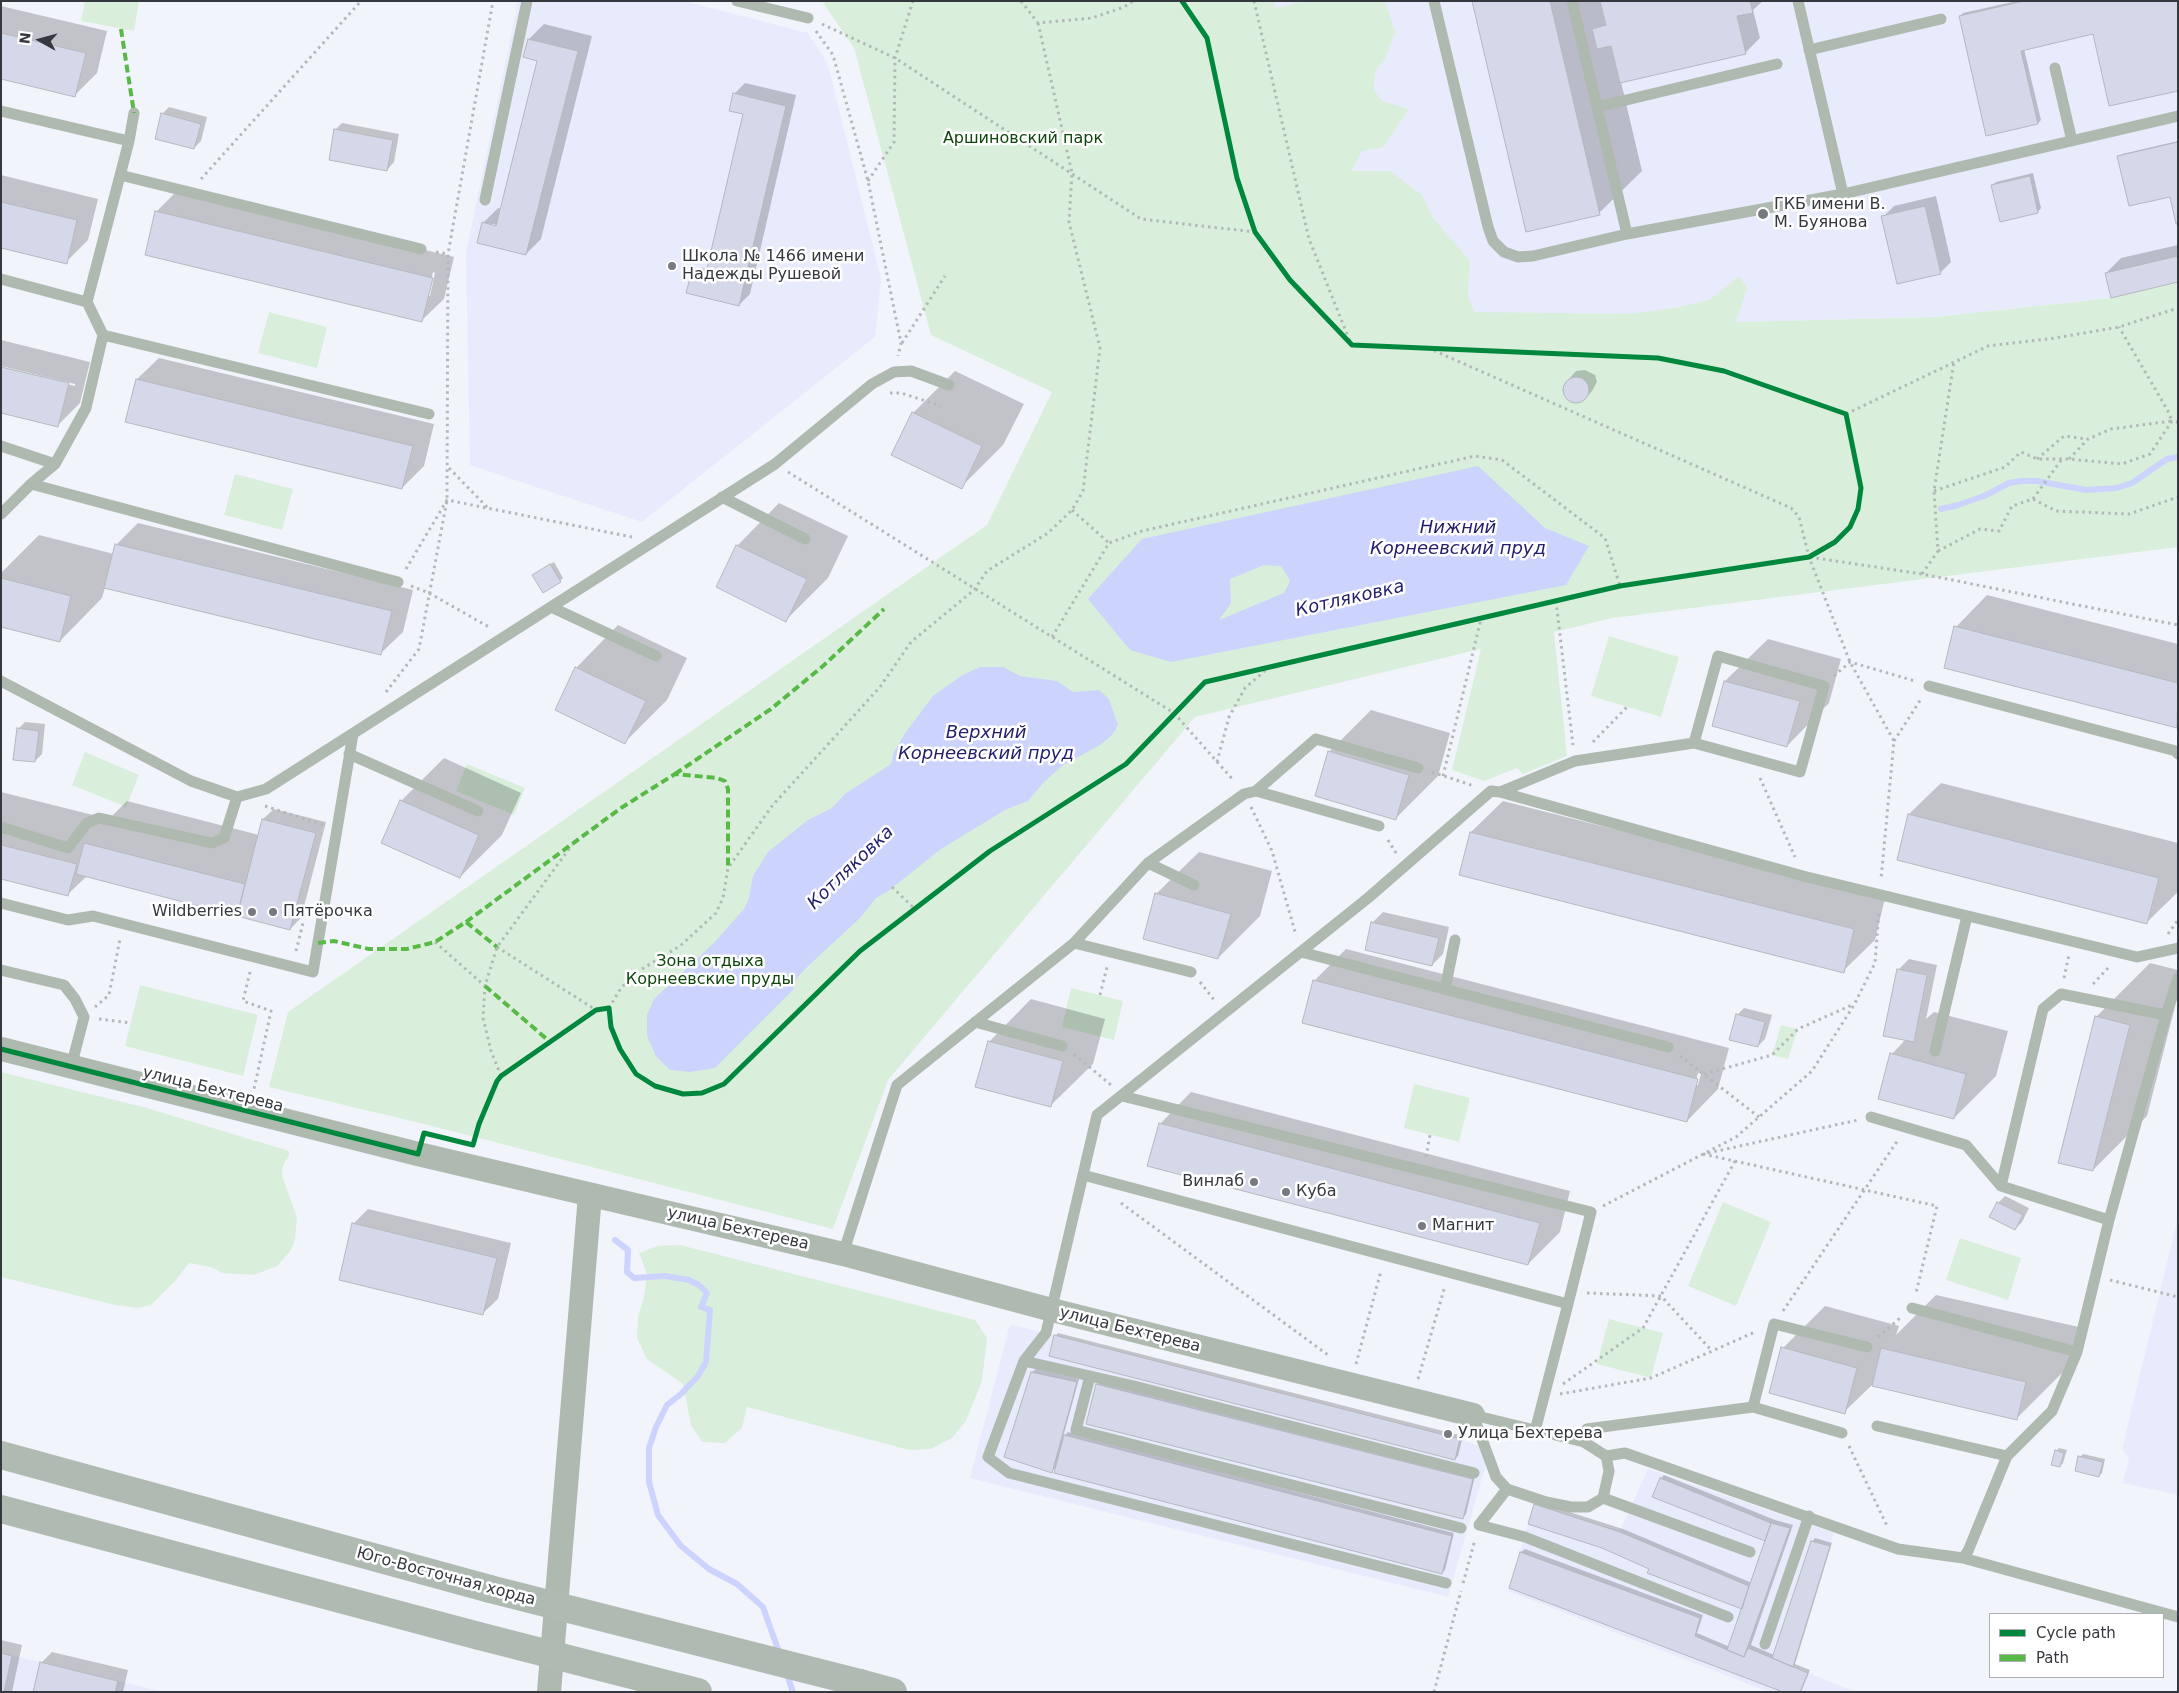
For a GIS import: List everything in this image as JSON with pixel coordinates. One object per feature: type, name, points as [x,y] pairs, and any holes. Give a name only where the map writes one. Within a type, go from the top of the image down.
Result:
[{"type":"main road","name":"Юго-Восточная хорда","points":[[1,1455],[490,1589],[893,1692]]},
{"type":"main road","points":[[1,1509],[698,1692]]},
{"type":"street","name":"улица Бехтерева","points":[[1,1049],[418,1154],[843,1254],[1052,1310],[1473,1414]]},
{"type":"street","points":[[549,1692],[590,1195]]},
{"type":"lane","points":[[485,200],[527,1]]},
{"type":"lane","points":[[737,1],[808,18]]},
{"type":"lane","points":[[1434,1],[1488,227],[1493,241],[1504,252],[1518,257],[1533,256],[1627,234],[1843,194],[2178,116]]},
{"type":"lane","points":[[1572,1],[1627,234]]},
{"type":"lane","points":[[1798,1],[1843,194]]},
{"type":"lane","points":[[1809,50],[1941,20]]},
{"type":"lane","points":[[1597,107],[1777,64]]},
{"type":"lane","points":[[2055,68],[2072,141]]},
{"type":"lane","points":[[1,111],[129,141]]},
{"type":"lane","points":[[1,514],[31,484],[55,464],[86,408],[103,335],[87,302],[129,141],[134,112]]},
{"type":"lane","points":[[120,175],[421,249]]},
{"type":"lane","points":[[1,279],[87,302]]},
{"type":"lane","points":[[103,335],[429,414]]},
{"type":"lane","points":[[1,680],[190,781],[237,796],[266,789],[775,464],[872,384],[894,372],[911,371],[949,384]]},
{"type":"lane","points":[[1,446],[55,464]]},
{"type":"lane","points":[[31,484],[398,582]]},
{"type":"lane","points":[[722,497],[805,539]]},
{"type":"lane","points":[[551,607],[656,656]]},
{"type":"lane","points":[[1446,1583],[1009,1473],[988,1456],[1024,1360],[1046,1334],[1097,1116],[1301,952],[1495,792],[1575,761],[1694,743],[1800,772],[1824,686],[1718,656],[1694,743]]},
{"type":"lane","points":[[1929,686],[2176,751],[2178,754]]},
{"type":"lane","points":[[1,904],[68,920],[93,916],[313,972],[353,734]]},
{"type":"lane","points":[[843,1254],[897,1084],[1074,943],[1148,863],[1244,794],[1256,791],[1316,739],[1418,768]]},
{"type":"lane","points":[[349,754],[478,811]]},
{"type":"lane","points":[[1256,791],[1379,826]]},
{"type":"lane","points":[[1495,792],[1803,876],[2122,953],[2137,956],[2178,948]]},
{"type":"lane","points":[[1,827],[68,848],[86,823],[99,818],[212,843],[224,838],[237,796]]},
{"type":"lane","points":[[1148,863],[1194,886]]},
{"type":"lane","points":[[1935,1051],[1967,916]]},
{"type":"lane","points":[[1444,989],[1455,940]]},
{"type":"lane","points":[[1074,943],[1191,972]]},
{"type":"lane","points":[[1301,952],[1668,1047]]},
{"type":"lane","points":[[1,970],[64,985],[75,999],[84,1017],[71,1067]]},
{"type":"lane","points":[[1962,1558],[1968,1551],[2007,1456],[2052,1411],[2077,1352],[2109,1220],[2166,1014],[2178,978]]},
{"type":"lane","points":[[2002,1186],[2043,1009],[2061,994],[2166,1014]]},
{"type":"lane","points":[[975,1022],[1062,1046]]},
{"type":"lane","points":[[1122,1096],[1592,1212],[1536,1431]]},
{"type":"lane","points":[[1871,1117],[1966,1145],[2002,1186],[2109,1220]]},
{"type":"lane","points":[[1083,1175],[1386,1254],[1568,1304]]},
{"type":"lane","points":[[1912,1308],[2077,1352]]},
{"type":"lane","points":[[1753,1407],[1774,1324],[1867,1347]]},
{"type":"lane","points":[[1024,1360],[1474,1474]]},
{"type":"lane","points":[[1090,1376],[1076,1430],[1462,1528]]},
{"type":"lane","points":[[1584,1442],[1586,1429],[1753,1407],[1842,1433]]},
{"type":"lane","points":[[1473,1414],[1584,1442],[1606,1456],[1625,1453],[1809,1516],[1898,1549],[1962,1558],[2163,1613]]},
{"type":"lane","points":[[1473,1414],[1496,1477],[1507,1489],[1546,1502],[1571,1507],[1588,1507],[1603,1498],[1610,1471],[1606,1456]]},
{"type":"lane","points":[[1877,1426],[2007,1456]]},
{"type":"lane","points":[[1507,1489],[1479,1525],[1524,1537],[1728,1617]]},
{"type":"lane","points":[[1603,1498],[1750,1552]]},
{"type":"lane","points":[[1765,1644],[1809,1516]]},
{"type":"lane","points":[[2164,1613],[2178,1617]]},
{"type":"path","points":[[190,191],[361,1]]},
{"type":"path","points":[[383,695],[419,649],[447,500],[448,254],[493,1]]},
{"type":"path","points":[[868,181],[894,142],[895,58],[913,1]]},
{"type":"path","points":[[1021,1],[1038,23],[1072,173],[1069,222],[1100,348],[1083,491],[1072,510],[1048,533],[987,571],[974,590],[911,642],[880,687],[772,806],[728,868],[723,898],[716,913],[680,946],[637,972],[621,988],[609,1008],[611,1027],[620,1049],[636,1074],[655,1086],[683,1094],[702,1093],[724,1084],[860,951],[916,910],[990,851],[1126,764],[1205,682],[1620,586],[1809,557],[1922,574],[2178,626]]},
{"type":"path","points":[[1038,23],[1092,18],[1124,7],[1133,1]]},
{"type":"path","points":[[1182,1],[1207,38],[1237,178],[1255,232],[1290,280],[1352,345],[1658,358],[1724,371],[1846,414],[1988,346],[2056,338],[2119,327],[2178,308]]},
{"type":"path","points":[[1254,1],[1309,239],[1352,345]]},
{"type":"path","points":[[808,18],[895,58],[1141,218],[1255,232]]},
{"type":"path","points":[[808,18],[834,55],[868,181],[901,343]]},
{"type":"path","points":[[894,372],[901,343],[945,276]]},
{"type":"path","points":[[2119,327],[2172,421]]},
{"type":"path","points":[[1428,348],[1791,508],[1799,516],[1809,557],[1850,662],[1894,741]]},
{"type":"path","points":[[1938,551],[1934,491],[1954,361]]},
{"type":"path","points":[[1809,557],[1835,542],[1850,527],[1858,509],[1861,488],[1846,414]]},
{"type":"path","points":[[1934,491],[2005,467],[2021,452],[2038,459],[2069,459],[2122,464],[2150,454],[2172,421]]},
{"type":"path","points":[[2069,459],[2088,439],[2111,429],[2172,421],[2178,422]]},
{"type":"path","points":[[2038,459],[2064,436],[2088,439]]},
{"type":"path","points":[[1052,637],[1109,543],[1142,532],[1475,456],[1502,460],[1605,538],[1620,586]]},
{"type":"path","points":[[1922,574],[1938,551],[1980,529],[2000,531],[2012,506],[2033,499],[2062,459]]},
{"type":"path","points":[[775,464],[974,590],[1174,713],[1244,794],[1272,851],[1301,952]]},
{"type":"path","points":[[448,468],[489,508]]},
{"type":"path","points":[[2033,499],[2056,511],[2129,514],[2178,498]]},
{"type":"path","points":[[447,500],[654,541]]},
{"type":"path","points":[[447,500],[398,582],[429,593],[505,636]]},
{"type":"path","points":[[1072,510],[1109,543]]},
{"type":"path","points":[[1556,601],[1575,761]]},
{"type":"path","points":[[1443,776],[1481,618]]},
{"type":"path","points":[[1592,1212],[1736,1137],[1812,1071],[1854,1004],[1875,962],[1894,741],[1929,686],[1850,662]]},
{"type":"path","points":[[1824,686],[1850,662]]},
{"type":"path","points":[[1217,762],[1229,717],[1245,688],[1268,668]]},
{"type":"path","points":[[1575,761],[1628,707]]},
{"type":"path","points":[[1752,759],[1803,876]]},
{"type":"path","points":[[1418,768],[1495,792]]},
{"type":"path","points":[[237,796],[326,826]]},
{"type":"path","points":[[1379,826],[1404,867]]},
{"type":"path","points":[[502,1076],[491,1051],[484,1018],[485,986],[497,947],[572,845]]},
{"type":"path","points":[[892,887],[916,910]]},
{"type":"path","points":[[84,1017],[109,995],[123,923]]},
{"type":"path","points":[[288,950],[296,952],[303,923]]},
{"type":"path","points":[[2061,994],[2071,941]]},
{"type":"path","points":[[435,942],[485,986]]},
{"type":"path","points":[[497,947],[596,1010]]},
{"type":"path","points":[[1100,995],[1110,952]]},
{"type":"path","points":[[2080,998],[2122,953]]},
{"type":"path","points":[[253,956],[244,1001],[271,1011],[254,1089]]},
{"type":"path","points":[[1191,972],[1225,1013]]},
{"type":"path","points":[[1704,1074],[1772,1055],[1798,1029],[1854,1004]]},
{"type":"path","points":[[473,1145],[479,1124],[497,1081],[596,1010],[609,1008]]},
{"type":"path","points":[[84,1017],[131,1023]]},
{"type":"path","points":[[1668,1047],[1759,1117]]},
{"type":"path","points":[[1081,1059],[1122,1096]]},
{"type":"path","points":[[1702,1154],[1871,1117]]},
{"type":"path","points":[[1544,1397],[1651,1378],[1774,1324],[1906,1127]]},
{"type":"path","points":[[1423,1170],[1430,1135]]},
{"type":"path","points":[[1702,1154],[1937,1206],[1912,1308],[1867,1347]]},
{"type":"path","points":[[1544,1397],[1643,1328],[1735,1161]]},
{"type":"path","points":[[1115,1198],[1332,1358]]},
{"type":"path","points":[[1354,1372],[1386,1254]]},
{"type":"path","points":[[1416,1386],[1449,1272]]},
{"type":"path","points":[[2095,1277],[2178,1297]]},
{"type":"path","points":[[1571,1292],[1661,1296],[1712,1351]]},
{"type":"path","points":[[1842,1433],[1898,1549]]},
{"type":"path","points":[[1434,1692],[1479,1525]]},
{"type":"shaded area","name":"Школа № 1466 имени Надежды Рушевой","points":[[518,1],[684,1],[808,33],[828,64],[881,279],[875,337],[642,522],[470,465],[466,253]]},
{"type":"shaded area","name":"ГКБ имени В. М. Буянова","points":[[1267,1],[2178,1],[2178,282],[2111,298],[1935,317],[1379,331]]},
{"type":"shaded area","points":[[2178,1217],[2178,1495],[2123,1483],[2129,1458],[2122,1449]]},
{"type":"shaded area","points":[[1010,1324],[1460,1439],[1479,1446],[1487,1460],[1448,1597],[970,1478]]},
{"type":"shaded area","points":[[1648,1469],[1834,1533],[1793,1667],[1855,1692],[1769,1692],[1508,1591],[1534,1504],[1620,1531]]},
{"type":"shaded area","points":[[1,1653],[164,1692],[1,1692]]},
{"type":"green space","points":[[85,1],[139,1],[134,31],[81,21]]},
{"type":"green space","points":[[822,1],[1274,1],[1275,8],[1306,1],[1385,1],[1395,32],[1385,59],[1375,71],[1374,90],[1382,101],[1409,109],[1383,147],[1362,151],[1351,171],[1390,171],[1422,195],[1433,218],[1470,261],[1468,297],[1474,312],[1628,314],[1680,307],[1711,299],[1739,276],[1747,288],[1736,322],[1935,317],[2111,298],[2178,282],[2178,547],[1613,618],[1554,632],[1567,756],[1523,774],[1517,768],[1484,781],[1452,770],[1481,649],[1195,717],[888,1080],[833,1229],[428,1125],[269,1087],[288,1012],[987,525],[1052,392],[931,335],[854,48]]},
{"type":"green space","points":[[269,312],[327,327],[317,368],[258,353]]},
{"type":"green space","points":[[235,474],[293,489],[282,530],[224,515]]},
{"type":"green space","points":[[1609,636],[1679,657],[1661,717],[1591,696]]},
{"type":"green space","points":[[85,752],[139,775],[126,807],[72,785]]},
{"type":"green space","points":[[467,764],[525,788],[514,815],[456,791]]},
{"type":"green space","points":[[140,985],[258,1015],[243,1076],[125,1046]]},
{"type":"green space","points":[[1071,988],[1123,1001],[1114,1040],[1062,1027]]},
{"type":"green space","points":[[1781,1025],[1798,1029],[1788,1059],[1772,1055]]},
{"type":"green space","points":[[1,1072],[147,1108],[289,1151],[289,1156],[283,1165],[282,1176],[297,1217],[295,1240],[291,1250],[277,1266],[254,1275],[222,1273],[211,1267],[189,1263],[176,1280],[151,1305],[138,1308],[115,1305],[1,1277]]},
{"type":"green space","points":[[1414,1084],[1470,1098],[1459,1142],[1404,1128]]},
{"type":"green space","points":[[1723,1202],[1771,1222],[1736,1306],[1688,1286]]},
{"type":"green space","points":[[1960,1238],[2021,1258],[2008,1300],[1946,1280]]},
{"type":"green space","points":[[680,1245],[975,1320],[987,1338],[982,1381],[966,1421],[952,1438],[931,1449],[909,1450],[747,1407],[742,1428],[725,1443],[702,1442],[691,1425],[683,1384],[647,1359],[637,1338],[638,1317],[644,1297],[647,1274],[639,1253],[658,1246]]},
{"type":"green space","points":[[1609,1319],[1663,1333],[1651,1378],[1597,1364]]},
{"type":"water","name":"Нижний Корнеевский пруд","points":[[1478,466],[1545,528],[1589,546],[1566,585],[1171,662],[1130,650],[1088,599],[1142,539]],"holes":[[[1264,565],[1281,566],[1290,581],[1284,593],[1219,620],[1231,603],[1230,579]]]},
{"type":"water","name":"Верхний Корнеевский пруд","points":[[980,667],[1003,667],[1020,676],[1057,681],[1073,692],[1099,690],[1109,699],[1118,725],[1112,735],[1100,745],[1062,766],[1044,782],[1028,801],[1005,810],[941,849],[887,892],[876,898],[861,917],[806,968],[797,978],[793,990],[715,1068],[690,1072],[670,1070],[656,1056],[647,1036],[647,1015],[654,999],[714,943],[744,909],[749,898],[753,876],[768,852],[808,820],[832,808],[845,794],[891,764],[894,752],[906,732],[933,696],[961,676]]},
{"type":"building","points":[[1472,1],[1550,1],[1600,215],[1526,232]]},
{"type":"building","points":[[1600,1],[1750,1],[1753,13],[1737,16],[1746,54],[1620,83],[1611,46],[1597,49],[1592,29],[1606,25]]},
{"type":"building","points":[[2024,1],[2178,1],[2178,91],[2109,106],[2093,34],[2021,51],[2038,124],[1986,136],[1959,16]]},
{"type":"building","points":[[1,33],[86,53],[75,97],[1,79]]},
{"type":"building","points":[[528,39],[578,51],[526,255],[477,243],[482,222],[496,226],[537,61],[523,57]]},
{"type":"building","points":[[733,93],[786,106],[739,306],[686,293],[690,278],[704,281],[743,114],[729,111]]},
{"type":"building","points":[[161,113],[201,124],[194,149],[155,139]]},
{"type":"building","points":[[334,129],[393,140],[387,171],[329,160]]},
{"type":"building","points":[[2178,142],[2178,224],[2176,224],[2170,197],[2129,206],[2117,156]]},
{"type":"building","points":[[2030,176],[2038,213],[2000,222],[1991,185]]},
{"type":"building","points":[[1,202],[77,220],[67,264],[1,248]]},
{"type":"building","points":[[1925,206],[1941,274],[1897,284],[1881,216]]},
{"type":"building","points":[[155,211],[433,278],[422,322],[145,255]]},
{"type":"building","points":[[2178,256],[2178,282],[2111,298],[2105,273]]},
{"type":"building","points":[[1,367],[69,383],[58,427],[1,413]]},
{"type":"building","points":[[1576,377],[1585,381],[1589,390],[1585,399],[1576,403],[1567,399],[1563,390],[1567,381]]},
{"type":"building","points":[[136,379],[413,446],[402,489],[125,422]]},
{"type":"building","points":[[912,412],[982,446],[962,489],[891,455]]},
{"type":"building","points":[[115,544],[392,611],[381,655],[104,588]]},
{"type":"building","points":[[736,545],[807,579],[786,622],[716,587]]},
{"type":"building","points":[[550,564],[561,582],[543,593],[532,575]]},
{"type":"building","points":[[1,578],[71,596],[60,642],[1,627]]},
{"type":"building","points":[[1954,626],[2178,683],[2177,728],[1944,668]]},
{"type":"building","points":[[575,667],[646,701],[625,744],[555,710]]},
{"type":"building","points":[[1724,681],[1800,701],[1787,747],[1712,726]]},
{"type":"building","points":[[17,728],[39,731],[35,762],[13,760]]},
{"type":"building","points":[[1328,751],[1409,775],[1396,820],[1315,796]]},
{"type":"building","points":[[400,800],[479,835],[460,878],[381,843]]},
{"type":"building","points":[[1908,814],[2159,878],[2147,924],[1897,860]]},
{"type":"building","points":[[262,819],[316,833],[290,930],[237,916]]},
{"type":"building","points":[[1470,832],[1854,929],[1844,973],[1459,875]]},
{"type":"building","points":[[84,843],[245,884],[237,916],[76,874]]},
{"type":"building","points":[[1,845],[77,864],[68,896],[1,879]]},
{"type":"building","points":[[1155,893],[1231,914],[1218,959],[1143,939]]},
{"type":"building","points":[[1371,922],[1439,938],[1432,966],[1365,950]]},
{"type":"building","points":[[1897,969],[1927,975],[1914,1042],[1883,1036]]},
{"type":"building","points":[[1313,980],[1698,1079],[1687,1122],[1302,1023]]},
{"type":"building","points":[[1736,1014],[1765,1022],[1758,1047],[1729,1040]]},
{"type":"building","points":[[2095,1016],[2130,1025],[2093,1171],[2058,1163]]},
{"type":"building","points":[[988,1041],[1063,1061],[1051,1107],[975,1087]]},
{"type":"building","points":[[1890,1053],[1966,1074],[1954,1119],[1878,1099]]},
{"type":"building","points":[[1159,1123],[1540,1223],[1528,1265],[1147,1166]]},
{"type":"building","points":[[1997,1202],[2023,1215],[2015,1230],[1989,1217]]},
{"type":"building","points":[[352,1223],[497,1258],[483,1315],[339,1280]]},
{"type":"building","points":[[1054,1335],[1460,1439],[1455,1460],[1049,1356]]},
{"type":"building","points":[[1781,1347],[1857,1368],[1845,1414],[1769,1393]]},
{"type":"building","points":[[1881,1348],[2026,1382],[2017,1420],[1872,1386]]},
{"type":"building","points":[[1031,1372],[1077,1382],[1052,1473],[1004,1457]]},
{"type":"building","points":[[1096,1384],[1473,1479],[1463,1519],[1086,1424]]},
{"type":"building","points":[[1064,1435],[1452,1536],[1442,1574],[1054,1473]]},
{"type":"building","points":[[2055,1450],[2064,1453],[2060,1467],[2051,1465]]},
{"type":"building","points":[[2078,1456],[2103,1462],[2099,1477],[2075,1471]]},
{"type":"building","points":[[1660,1478],[1771,1523],[1765,1541],[1652,1497]]},
{"type":"building","points":[[1534,1504],[1620,1532],[1749,1586],[1742,1609],[1647,1573],[1649,1569],[1602,1548],[1528,1524]]},
{"type":"building","points":[[1771,1523],[1790,1528],[1744,1657],[1727,1650]]},
{"type":"building","points":[[1811,1541],[1830,1546],[1793,1667],[1772,1658]]},
{"type":"building","points":[[1520,1552],[1700,1618],[1695,1636],[1744,1657],[1748,1648],[1808,1673],[1800,1692],[1783,1692],[1509,1588]]},
{"type":"building","points":[[1,1653],[12,1656],[4,1692],[1,1692]]},
{"type":"building","points":[[40,1662],[118,1681],[115,1692],[33,1692]]},
{"type":"waterway","name":"Котляковка","points":[[1941,509],[1984,496],[2009,483],[2021,481],[2037,481],[2086,490],[2117,488],[2132,483],[2167,459],[2178,457]]},
{"type":"waterway","name":"Котляковка","points":[[615,1240],[628,1250],[627,1272],[634,1278],[665,1276],[689,1280],[699,1285],[707,1293],[701,1307],[710,1310],[706,1362],[698,1376],[681,1394],[667,1405],[656,1427],[649,1448],[649,1482],[658,1515],[681,1546],[709,1569],[737,1584],[763,1607],[780,1655]]},
{"type":"waterway","name":"Котляковка","points":[[786,1672],[793,1692]]},
{"type":"marked path","points":[[121,29],[134,113]]},
{"type":"marked path","points":[[675,774],[771,709],[823,666],[884,609]]},
{"type":"marked path","points":[[466,922],[621,808],[675,774],[717,778],[725,781],[728,789],[728,868]]},
{"type":"marked path","points":[[318,943],[334,941],[369,949],[407,949],[435,942],[466,922],[497,947]]},
{"type":"marked path","points":[[485,986],[549,1041]]},
{"type":"cycle path","points":[[1,1049],[418,1154],[424,1133],[473,1145],[479,1124],[497,1081],[501,1076],[596,1010],[609,1008],[611,1027],[620,1049],[636,1074],[655,1086],[683,1094],[702,1093],[724,1084],[860,951],[990,851],[1126,764],[1205,682],[1620,586],[1809,557],[1835,542],[1850,527],[1858,509],[1861,488],[1846,414],[1724,371],[1658,358],[1352,345],[1290,280],[1255,232],[1237,178],[1207,38],[1182,1]]},
{"type":"place","name":"ГКБ имени В. М. Буянова","points":[[1763,214]]},
{"type":"place","name":"Школа № 1466 имени Надежды Рушевой","points":[[672,266]]},
{"type":"place","name":"Wildberries","points":[[252,912]]},
{"type":"place","name":"Пятёрочка","points":[[273,912]]},
{"type":"place","name":"Винлаб","points":[[1254,1182]]},
{"type":"place","name":"Куба","points":[[1286,1192]]},
{"type":"place","name":"Магнит","points":[[1422,1226]]},
{"type":"place","name":"Улица Бехтерева","points":[[1448,1434]]},
{"type":"park label","name":"Аршиновский парк","points":[[1023,139]]},
{"type":"park label","name":"Зона отдыха Корнеевские пруды","points":[[710,971]]}]
